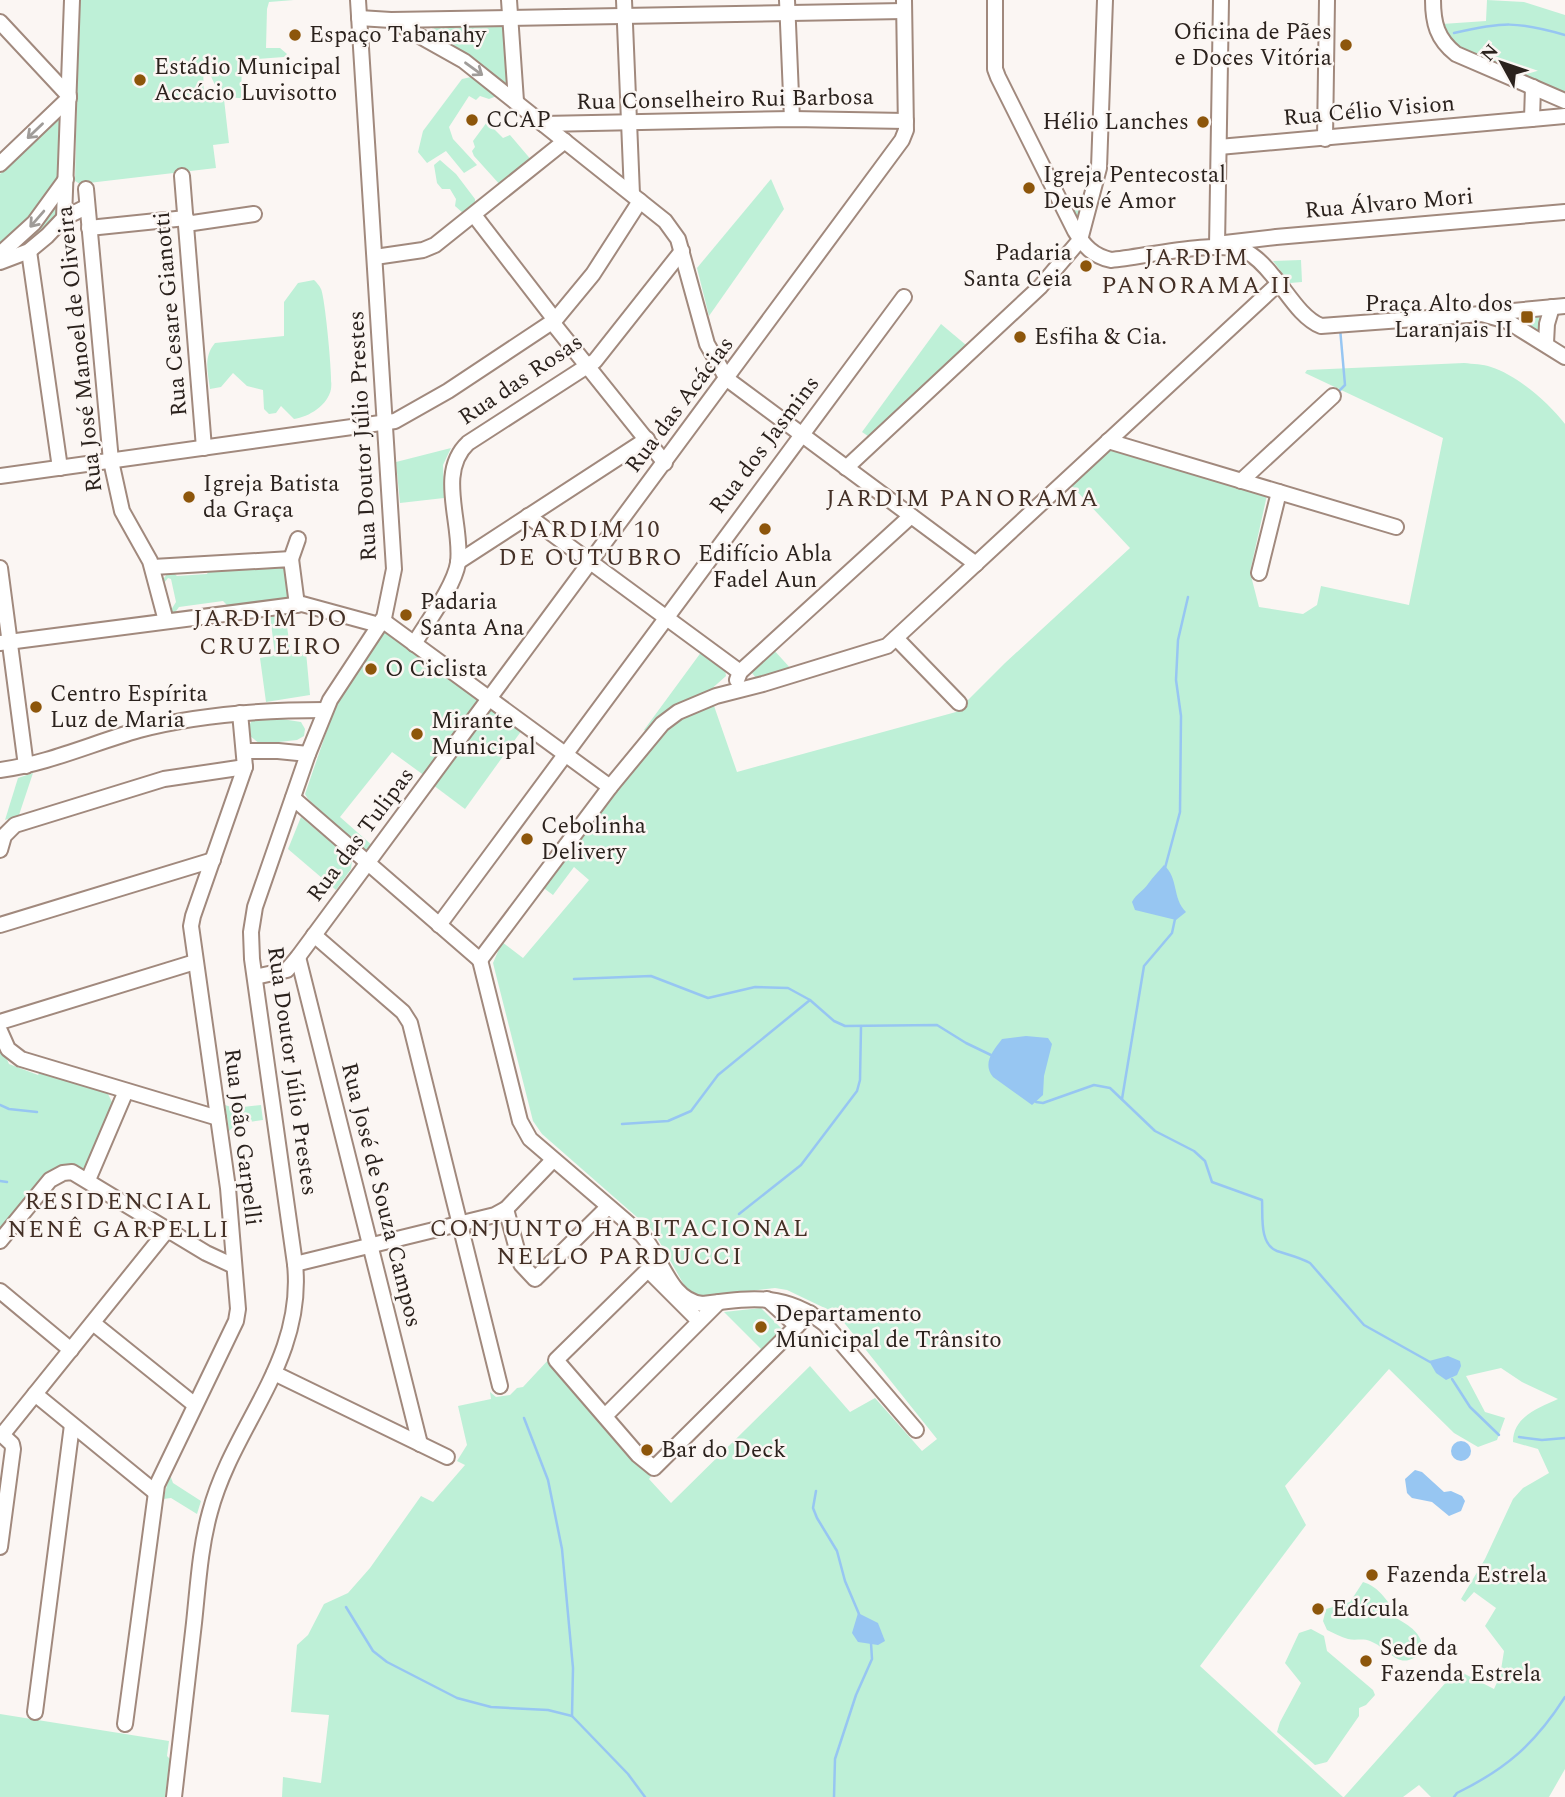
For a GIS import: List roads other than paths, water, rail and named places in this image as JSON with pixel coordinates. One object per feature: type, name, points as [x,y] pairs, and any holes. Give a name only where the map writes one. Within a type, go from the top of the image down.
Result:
[{"type":"street","points":[[64,218],[72,0]]},
{"type":"street","name":"Rua Doutor Júlio Prestes","points":[[174,1797],[208,1522],[220,1484],[286,1346],[295,1315],[295,1264],[251,944],[254,913],[325,710],[381,623],[393,579],[395,559],[358,0]]},
{"type":"street","points":[[509,0],[516,102]]},
{"type":"street","points":[[0,476],[386,423],[448,391],[553,321],[586,284],[636,198],[629,123],[624,0]]},
{"type":"street","points":[[995,0],[995,69],[1080,240]]},
{"type":"street","points":[[846,468],[1012,314],[1048,278],[1080,240],[1100,160],[1105,0]]},
{"type":"street","points":[[1221,0],[1217,246],[1245,251],[1266,268],[1308,317],[1321,326],[1558,306]]},
{"type":"street","points":[[1325,139],[1327,0]]},
{"type":"street","points":[[1433,0],[1433,18],[1442,42],[1463,58],[1565,101]]},
{"type":"street","points":[[359,18],[435,20],[624,17],[788,7],[904,5],[905,129]]},
{"type":"street","points":[[788,7],[792,119]]},
{"type":"street","points":[[391,20],[473,67],[669,226],[682,251],[707,344],[727,379],[976,564]]},
{"type":"street","points":[[429,41],[428,26],[435,20]]},
{"type":"street","points":[[0,22],[69,97]]},
{"type":"street","points":[[1532,119],[1533,87]]},
{"type":"street","points":[[2,159],[69,97]]},
{"type":"street","name":"Rua Célio Vision","points":[[1219,147],[1565,116]]},
{"type":"street","name":"Rua Conselheiro Rui Barbosa","points":[[544,124],[792,119],[905,129]]},
{"type":"street","name":"Rua das Acácias","points":[[489,699],[727,379],[905,129]]},
{"type":"street","name":"Rua Conselheiro Rui Barbosa","points":[[375,257],[430,248],[565,141]]},
{"type":"street","name":"Rua Cesare Gianotti","points":[[182,176],[204,448]]},
{"type":"street","points":[[0,254],[42,214],[67,178]]},
{"type":"street","points":[[66,196],[86,197]]},
{"type":"street","points":[[0,262],[29,251],[86,197]]},
{"type":"street","name":"Rua José Manoel de Oliveira","points":[[86,197],[111,461],[124,515],[153,567],[166,621]]},
{"type":"street","name":"Rua Álvaro Mori","points":[[1080,240],[1090,251],[1111,260],[1217,246],[1232,241],[1565,212]]},
{"type":"street","points":[[89,228],[254,214]]},
{"type":"street","points":[[474,215],[665,463]]},
{"type":"street","points":[[1266,268],[1266,253],[1276,237]]},
{"type":"street","points":[[29,251],[60,468]]},
{"type":"street","name":"Rua das Rosas","points":[[414,644],[450,584],[458,562],[452,473],[457,455],[468,443],[589,366],[600,356],[682,251]]},
{"type":"street","points":[[480,960],[610,787],[653,732],[667,719],[689,707],[733,691],[877,651],[895,638],[976,564],[1279,283]]},
{"type":"street","name":"Rua dos Jasmins","points":[[439,925],[904,297]]},
{"type":"street","points":[[1546,343],[1547,324],[1558,306]]},
{"type":"street","points":[[1482,314],[1507,321],[1565,357]]},
{"type":"street","points":[[1241,481],[1333,396]]},
{"type":"street","points":[[458,562],[647,439]]},
{"type":"street","points":[[1108,441],[1396,527]]},
{"type":"street","points":[[1259,573],[1279,492]]},
{"type":"street","points":[[528,516],[740,672]]},
{"type":"street","points":[[733,691],[740,672],[911,516]]},
{"type":"street","points":[[297,605],[291,559],[298,539]]},
{"type":"street","points":[[153,567],[291,559]]},
{"type":"street","points":[[0,568],[5,642],[26,766]]},
{"type":"street","points":[[5,642],[311,605],[381,623],[414,644],[610,787]]},
{"type":"street","points":[[895,638],[959,703]]},
{"type":"street","name":"Rua das Tulipas","points":[[287,970],[489,699]]},
{"type":"street","points":[[0,770],[26,766],[155,726],[196,718],[240,713],[325,710]]},
{"type":"street","name":"Rua João Garpelli","points":[[125,1724],[155,1492],[238,1315],[219,1118],[192,936],[193,916],[245,767],[240,713]]},
{"type":"street","points":[[245,751],[308,754]]},
{"type":"street","points":[[0,850],[9,830],[15,825],[164,779],[245,767]]},
{"type":"street","points":[[293,798],[480,960],[522,1127],[530,1139],[553,1160],[642,1235],[682,1298],[702,1304],[765,1298],[790,1303],[810,1313],[825,1324],[916,1430]]},
{"type":"street","points":[[0,925],[212,860]]},
{"type":"street","points":[[314,935],[408,1019],[500,1386]]},
{"type":"street","name":"Rua José de Souza Campos","points":[[298,957],[419,1444]]},
{"type":"street","points":[[0,1022],[195,962]]},
{"type":"street","points":[[255,977],[287,970],[303,975]]},
{"type":"street","points":[[0,1031],[8,1049],[21,1059],[219,1118]]},
{"type":"street","points":[[88,1180],[126,1091]]},
{"type":"street","points":[[295,1264],[503,1211],[553,1160]]},
{"type":"street","points":[[0,1241],[55,1175],[72,1172],[206,1253],[234,1266]]},
{"type":"street","points":[[503,1211],[521,1264],[535,1279],[608,1207]]},
{"type":"street","points":[[0,1547],[13,1449],[12,1444],[1,1434],[168,1229]]},
{"type":"street","points":[[659,1259],[556,1360],[638,1455],[653,1468],[810,1313]]},
{"type":"street","points":[[648,1270],[699,1321]]},
{"type":"street","points":[[0,1291],[71,1350]]},
{"type":"street","points":[[765,1298],[797,1326]]},
{"type":"street","points":[[604,1416],[719,1302]]},
{"type":"street","points":[[93,1323],[195,1405]]},
{"type":"street","points":[[274,1373],[447,1457]]},
{"type":"street","points":[[35,1394],[155,1492]]},
{"type":"street","points":[[35,1712],[72,1425]]},
{"type":"water","points":[[1164,865],[1172,876],[1179,901],[1186,912],[1176,920],[1135,910],[1132,902]]},
{"type":"water","points":[[1026,1036],[1048,1038],[1052,1044],[1044,1076],[1043,1095],[1032,1105],[993,1077],[988,1067],[990,1057],[1002,1039]]},
{"type":"water","points":[[1448,1356],[1460,1361],[1461,1366],[1457,1375],[1446,1380],[1436,1373],[1429,1361]]},
{"type":"water","points":[[1457,1441],[1465,1441],[1471,1451],[1465,1461],[1457,1461],[1451,1455],[1451,1447]]},
{"type":"water","points":[[1415,1470],[1422,1472],[1444,1492],[1451,1491],[1462,1496],[1465,1501],[1461,1511],[1449,1516],[1432,1502],[1412,1498],[1407,1493],[1405,1479]]},
{"type":"water","points":[[858,1613],[878,1623],[885,1641],[878,1645],[858,1642],[852,1633]]},
{"type":"waterway","points":[[1454,33],[1485,27],[1521,25],[1565,35]]},
{"type":"waterway","points":[[1338,392],[1345,385],[1340,328]]},
{"type":"waterway","points":[[1165,868],[1180,812],[1181,716],[1176,680],[1178,640],[1188,597]]},
{"type":"waterway","points":[[1122,1099],[1144,966],[1172,933],[1175,919]]},
{"type":"waterway","points":[[574,979],[651,976],[708,998],[755,987],[788,988],[810,1000],[834,1021],[845,1026],[937,1025],[993,1056]]},
{"type":"waterway","points":[[622,1124],[668,1121],[691,1111],[718,1075],[810,1000]]},
{"type":"waterway","points":[[739,1214],[801,1165],[857,1091],[860,1080],[861,1027]]},
{"type":"waterway","points":[[1036,1102],[1043,1103],[1094,1085],[1110,1088],[1155,1131],[1194,1151],[1205,1161],[1212,1182],[1262,1200],[1263,1229],[1271,1247],[1310,1263],[1364,1325],[1430,1362]]},
{"type":"waterway","points":[[0,1105],[9,1109],[37,1112]]},
{"type":"waterway","points":[[0,1181],[7,1182]]},
{"type":"waterway","points":[[1452,1379],[1470,1407],[1499,1435]]},
{"type":"waterway","points":[[524,1418],[548,1480],[562,1549],[573,1668],[572,1716],[628,1774],[645,1797]]},
{"type":"waterway","points":[[1519,1437],[1542,1440],[1565,1438]]},
{"type":"waterway","points":[[816,1491],[813,1508],[837,1551],[845,1581],[859,1614]]},
{"type":"waterway","points":[[346,1607],[373,1651],[387,1662],[457,1698],[491,1707],[548,1710],[572,1716]]},
{"type":"waterway","points":[[834,1797],[835,1759],[856,1695],[872,1659],[871,1643]]},
{"type":"waterway","points":[[1454,1797],[1518,1754],[1531,1742],[1565,1697]]},
{"type":"place","name":"Espaço Tabanahy","points":[[295,35]]},
{"type":"place","name":"Oficina de Pães e Doces Vitória","points":[[1346,45]]},
{"type":"place","name":"Estádio Municipal Accácio Luvisotto","points":[[140,80]]},
{"type":"place","name":"CCAP","points":[[472,120]]},
{"type":"place","name":"Hélio Lanches","points":[[1203,122]]},
{"type":"place","name":"Igreja Pentecostal Deus é Amor","points":[[1029,188]]},
{"type":"place","name":"Padaria Santa Ceia","points":[[1086,266]]},
{"type":"place","name":"Praça Alto dos Laranjais II","points":[[1527,317]]},
{"type":"place","name":"Esfiha & Cia.","points":[[1020,337]]},
{"type":"place","name":"Igreja Batista da Graça","points":[[189,497]]},
{"type":"place","name":"Edifício Abla Fadel Aun","points":[[765,529]]},
{"type":"place","name":"Padaria Santa Ana","points":[[406,615]]},
{"type":"place","name":"O Ciclista","points":[[371,669]]},
{"type":"place","name":"Centro Espírita Luz de Maria","points":[[36,707]]},
{"type":"place","name":"Mirante Municipal","points":[[417,734]]},
{"type":"place","name":"Cebolinha Delivery","points":[[527,839]]},
{"type":"place","name":"Departamento Municipal de Trânsito","points":[[761,1327]]},
{"type":"place","name":"Bar do Deck","points":[[647,1450]]},
{"type":"place","name":"Fazenda Estrela","points":[[1372,1575]]},
{"type":"place","name":"Edícula","points":[[1318,1609]]},
{"type":"place","name":"Sede da Fazenda Estrela","points":[[1366,1661]]},
{"type":"district","name":"JARDIM PANORAMA II","points":[[1197,272]]},
{"type":"district","name":"JARDIM PANORAMA","points":[[963,499]]},
{"type":"district","name":"JARDIM 10 DE OUTUBRO","points":[[591,544]]},
{"type":"district","name":"JARDIM DO CRUZEIRO","points":[[271,633]]},
{"type":"district","name":"RESIDENCIAL NENÊ GARPELLI","points":[[119,1216]]},
{"type":"district","name":"CONJUNTO HABITACIONAL NELLO PARDUCCI","points":[[620,1243]]}]
